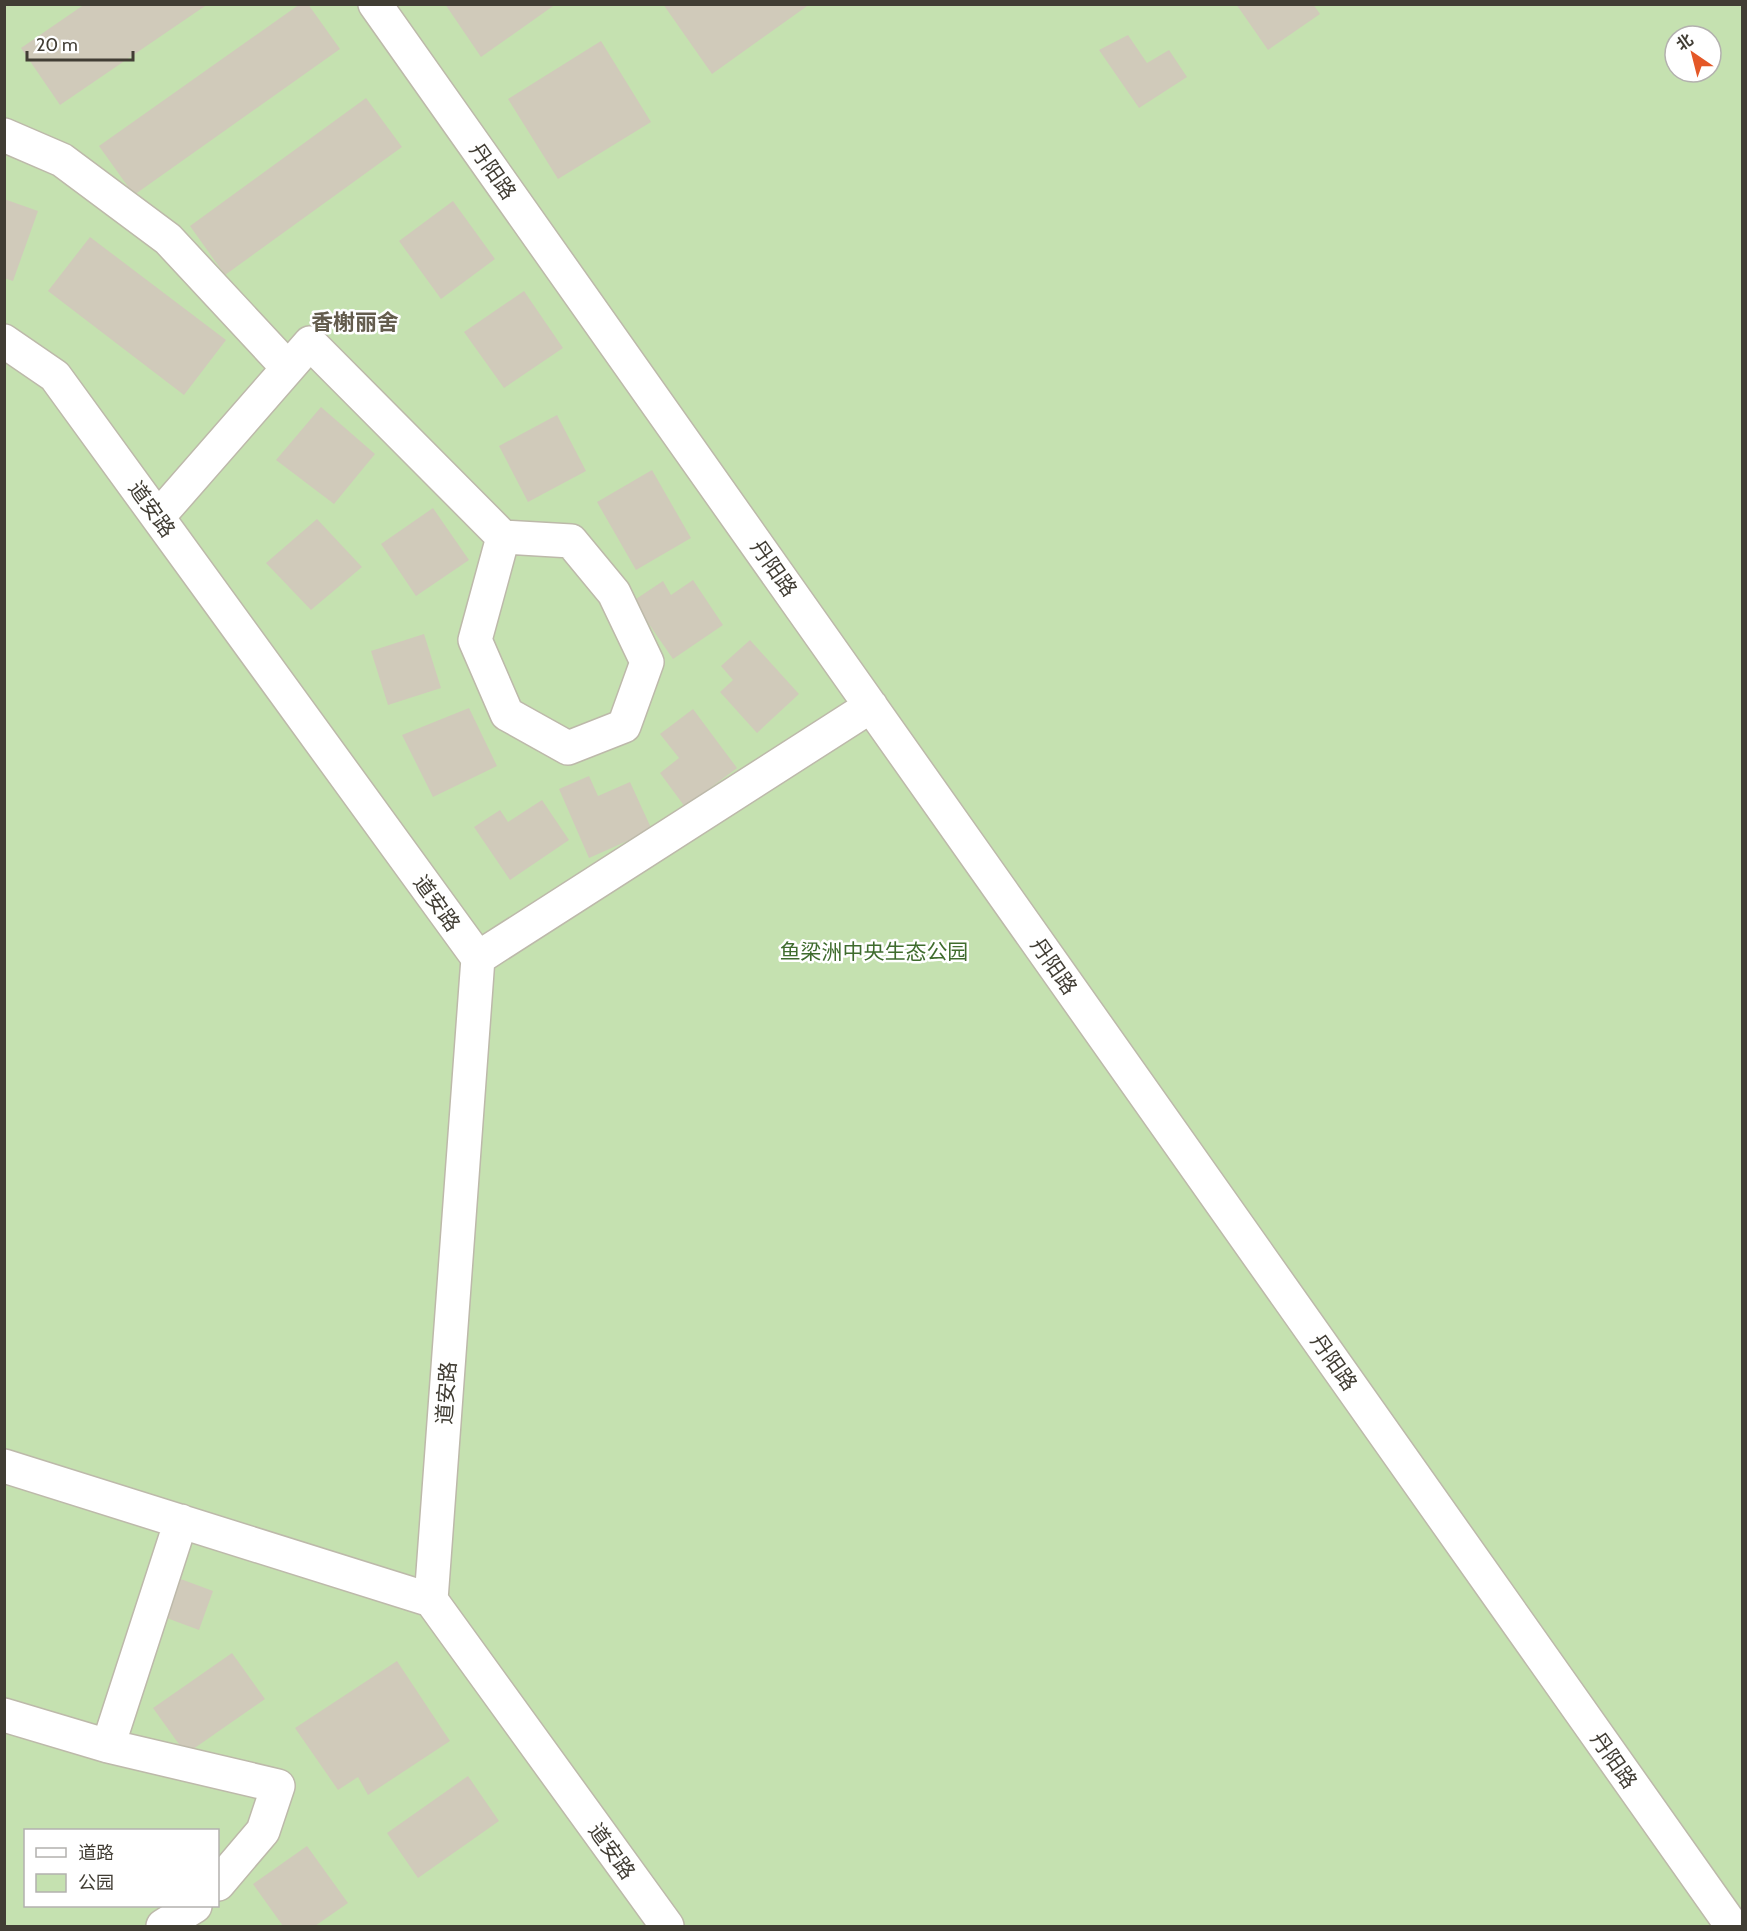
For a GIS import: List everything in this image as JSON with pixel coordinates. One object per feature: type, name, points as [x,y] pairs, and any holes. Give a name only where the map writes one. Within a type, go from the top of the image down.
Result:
[{"type":"street","name":"丹阳路","points":[[375,4],[1732,1926]]},
{"type":"street","points":[[4,135],[62,160],[168,239],[288,368]]},
{"type":"street","name":"道安路","points":[[4,342],[55,376],[478,958],[431,1600],[667,1926]]},
{"type":"street","points":[[158,517],[310,343],[503,537],[571,541],[614,594],[647,662],[624,726],[568,748],[507,714],[475,640],[503,537]]},
{"type":"street","points":[[478,958],[871,706]]},
{"type":"street","points":[[4,1466],[431,1600]]},
{"type":"street","points":[[108,1746],[181,1521]]},
{"type":"street","points":[[4,1715],[108,1746],[278,1786],[263,1831],[219,1883]]},
{"type":"street","points":[[163,1926],[192,1907]]},
{"type":"green space","name":"鱼梁洲中央生态公园","points":[[4,5],[1742,5],[1742,1926],[5,1926]]},
{"type":"building","points":[[85,4],[208,4],[60,105],[21,48]]},
{"type":"building","points":[[300,4],[308,4],[340,49],[134,195],[99,146]]},
{"type":"building","points":[[445,4],[556,4],[481,57]]},
{"type":"building","points":[[663,4],[810,4],[712,74]]},
{"type":"building","points":[[1236,4],[1313,4],[1320,14],[1268,50]]},
{"type":"building","points":[[1128,35],[1147,63],[1169,50],[1187,77],[1139,108],[1099,50]]},
{"type":"building","points":[[601,41],[651,122],[558,179],[508,99]]},
{"type":"building","points":[[366,98],[402,147],[225,275],[190,226]]},
{"type":"building","points":[[4,199],[38,211],[13,281],[4,278]]},
{"type":"building","points":[[453,201],[495,259],[441,299],[399,241]]},
{"type":"building","points":[[90,237],[226,340],[184,395],[48,291]]},
{"type":"building","points":[[524,291],[563,348],[504,388],[464,332]]},
{"type":"building","points":[[321,407],[375,454],[334,504],[276,460]]},
{"type":"building","points":[[557,415],[586,471],[528,502],[499,446]]},
{"type":"building","points":[[652,470],[691,538],[636,570],[597,502]]},
{"type":"building","points":[[433,508],[469,560],[416,596],[381,544]]},
{"type":"building","points":[[317,519],[362,567],[311,610],[266,563]]},
{"type":"building","points":[[693,580],[723,625],[673,659],[633,601],[663,581],[671,595]]},
{"type":"building","points":[[424,634],[441,688],[388,705],[371,651]]},
{"type":"building","points":[[750,640],[799,694],[757,733],[720,692],[733,680],[721,666]]},
{"type":"building","points":[[469,708],[497,766],[433,797],[402,735]]},
{"type":"building","points":[[693,709],[737,768],[685,807],[660,773],[679,758],[660,734]]},
{"type":"building","points":[[589,776],[598,796],[630,782],[652,830],[589,858],[559,789]]},
{"type":"building","points":[[542,800],[569,840],[510,880],[474,827],[500,810],[508,822]]},
{"type":"building","points":[[178,1578],[213,1591],[199,1630],[164,1617]]},
{"type":"building","points":[[232,1653],[265,1699],[186,1754],[153,1708]]},
{"type":"building","points":[[397,1661],[450,1741],[368,1795],[358,1777],[338,1790],[295,1728]]},
{"type":"building","points":[[468,1776],[499,1821],[418,1878],[387,1833]]},
{"type":"building","points":[[307,1846],[348,1903],[315,1926],[283,1926],[253,1884]]},
{"type":"district","name":"香榭丽舍","points":[[355,322]]}]
